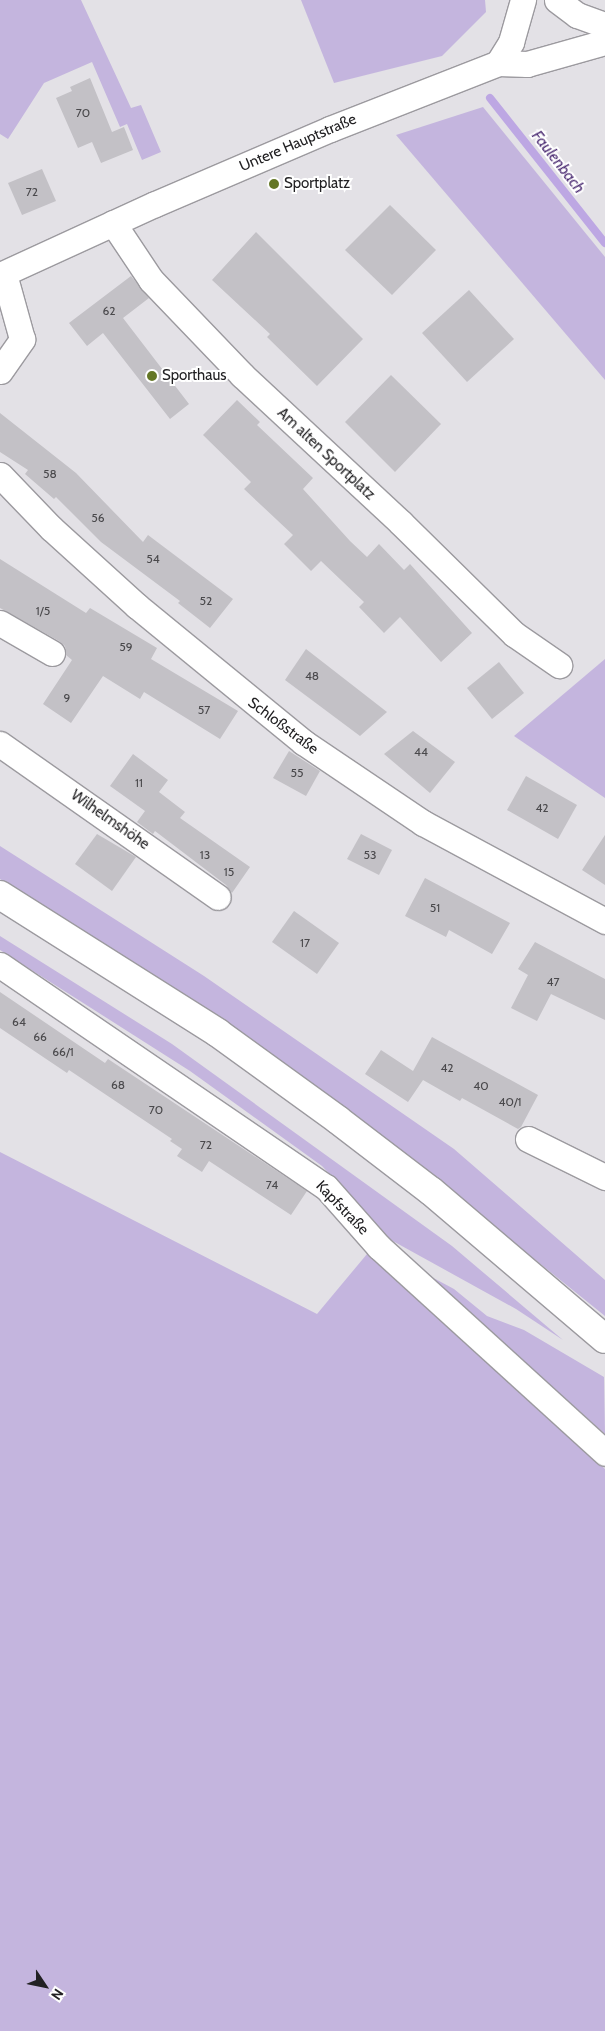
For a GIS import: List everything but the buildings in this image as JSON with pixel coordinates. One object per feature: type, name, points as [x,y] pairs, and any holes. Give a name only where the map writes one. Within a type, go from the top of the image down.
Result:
[{"type":"main road","points":[[0,895],[210,1028],[338,1120],[438,1197],[600,1335]]},
{"type":"street","points":[[498,63],[511,42],[523,0]]},
{"type":"street","points":[[557,0],[577,15],[605,25]]},
{"type":"street","name":"Untere Hauptstraße","points":[[2,274],[330,129],[498,63],[527,64],[605,42]]},
{"type":"street","name":"Am alten Sportplatz","points":[[113,224],[151,280],[242,375],[400,522],[514,634],[559,664]]},
{"type":"street","points":[[0,371],[22,339],[2,274]]},
{"type":"street","name":"Schloßstraße","points":[[0,475],[51,528],[137,606],[303,742],[423,823],[605,921]]},
{"type":"street","points":[[0,623],[52,653]]},
{"type":"street","name":"Wilhelmshöhe","points":[[0,744],[218,897]]},
{"type":"street","name":"Kapfstraße","points":[[0,965],[326,1187],[379,1247],[605,1453]]},
{"type":"street","points":[[528,1140],[605,1176]]},
{"type":"shaded area","points":[[0,0],[81,0],[131,108],[141,105],[161,152],[142,160],[127,124],[120,127],[92,62],[44,83],[8,139],[0,134]]},
{"type":"shaded area","points":[[301,0],[485,0],[486,12],[442,56],[334,83]]},
{"type":"shaded area","points":[[483,107],[605,257],[605,380],[396,135]]},
{"type":"shaded area","points":[[605,659],[605,798],[514,736]]},
{"type":"shaded area","points":[[0,846],[204,976],[454,1149],[605,1280],[605,1316],[348,1109],[0,879]]},
{"type":"shaded area","points":[[0,936],[172,1044],[452,1246],[563,1340],[516,1309],[391,1240],[322,1166],[190,1071],[0,950]]},
{"type":"shaded area","points":[[0,1152],[317,1314],[367,1254],[605,1469],[605,2031],[0,2031]]},
{"type":"shaded area","points":[[426,1274],[454,1289],[487,1316],[524,1330],[604,1377],[605,1434]]},
{"type":"waterway","name":"Faulenbach","points":[[490,98],[605,243]]},
{"type":"place","name":"Sportplatz","points":[[274,184]]},
{"type":"place","name":"Sporthaus","points":[[152,376]]}]
